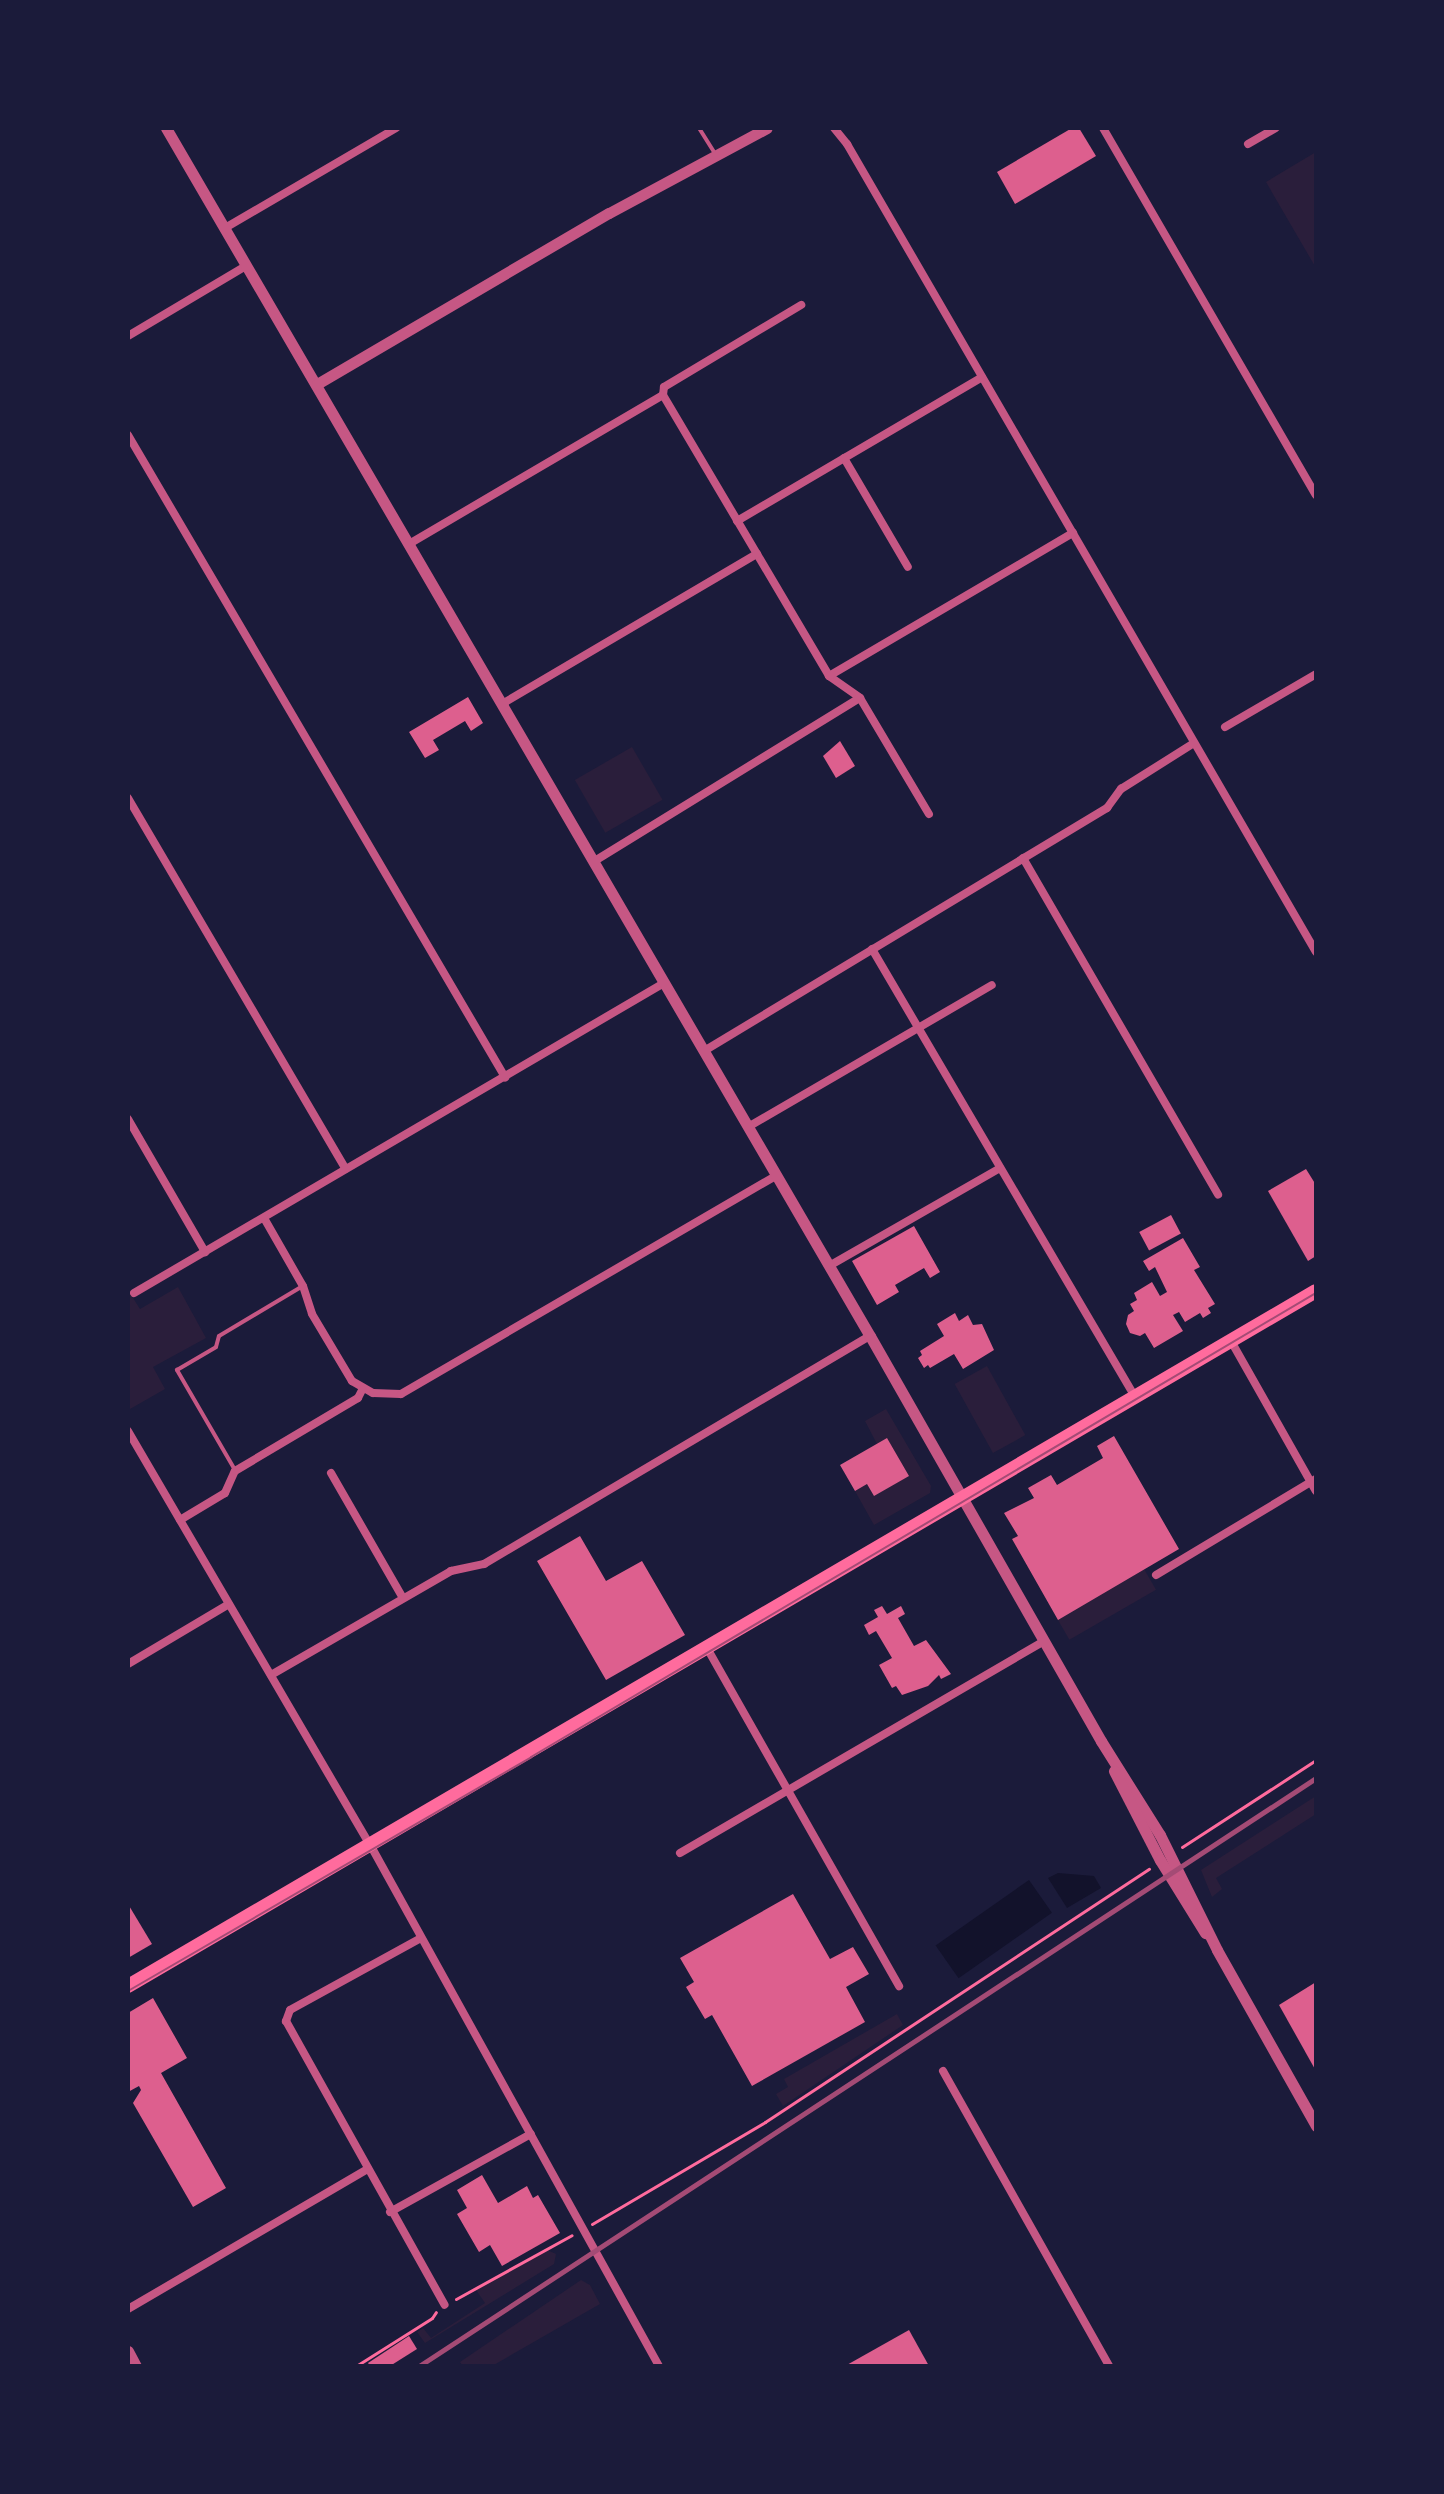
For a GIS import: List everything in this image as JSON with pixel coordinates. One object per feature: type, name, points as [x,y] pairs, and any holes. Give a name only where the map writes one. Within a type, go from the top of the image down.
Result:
[{"type":"highway","points":[[128,1986],[1316,1291]]},
{"type":"street","points":[[166,128],[964,1499],[1316,2126]]},
{"type":"street","points":[[225,228],[396,128]]},
{"type":"street","points":[[317,384],[757,128]]},
{"type":"street","points":[[738,141],[767,128]]},
{"type":"street","points":[[834,128],[847,144],[1316,952]]},
{"type":"street","points":[[842,128],[847,144]]},
{"type":"street","points":[[1103,128],[1316,495]]},
{"type":"street","points":[[1248,144],[1276,128]]},
{"type":"street","points":[[128,336],[246,266]]},
{"type":"street","points":[[801,305],[664,387],[663,395],[829,676],[860,698],[929,814]]},
{"type":"street","points":[[737,521],[982,377]]},
{"type":"street","points":[[409,544],[663,395]]},
{"type":"street","points":[[128,435],[505,1077]]},
{"type":"street","points":[[844,458],[908,567]]},
{"type":"street","points":[[829,676],[1073,533]]},
{"type":"street","points":[[502,704],[757,554]]},
{"type":"street","points":[[1225,727],[1316,674]]},
{"type":"street","points":[[593,862],[860,698]]},
{"type":"street","points":[[704,1051],[1107,808],[1121,789],[1194,743]]},
{"type":"street","points":[[128,798],[346,1169]]},
{"type":"street","points":[[1023,858],[1218,1195]]},
{"type":"street","points":[[872,949],[1135,1397]]},
{"type":"street","points":[[134,1293],[664,983]]},
{"type":"street","points":[[748,1127],[992,985]]},
{"type":"street","points":[[128,1119],[205,1252]]},
{"type":"street","points":[[829,1266],[1000,1168]]},
{"type":"street","points":[[264,1218],[303,1286],[312,1314],[352,1381],[362,1390],[401,1394],[776,1176]]},
{"type":"street","points":[[271,1675],[451,1571],[484,1564],[870,1336]]},
{"type":"street","points":[[1231,1341],[1314,1480],[1316,1491]]},
{"type":"street","points":[[180,1520],[225,1493],[235,1471],[358,1398],[362,1390]]},
{"type":"street","points":[[128,1431],[370,1845],[659,2366]]},
{"type":"street","points":[[331,1473],[403,1598]]},
{"type":"street","points":[[1156,1575],[1314,1480]]},
{"type":"street","points":[[128,1664],[229,1604]]},
{"type":"street","points":[[680,1853],[1044,1641]]},
{"type":"street","points":[[707,1648],[899,1986]]},
{"type":"street","points":[[421,1938],[329,1987],[286,2016],[390,2212],[445,2305]]},
{"type":"street","points":[[943,2071],[1109,2366]]},
{"type":"street","points":[[390,2212],[531,2134]]},
{"type":"street","points":[[128,2309],[368,2169]]},
{"type":"street","points":[[128,2351],[136,2366]]},
{"type":"lane","points":[[699,128],[715,154]]},
{"type":"lane","points":[[235,1471],[177,1370],[216,1347],[219,1336],[303,1286]]},
{"type":"path","points":[[356,2366],[432,2318],[445,2305],[583,2229],[765,2122],[1316,1760]]},
{"type":"shaded area","points":[[1316,152],[1316,268],[1266,182]]},
{"type":"shaded area","points":[[632,747],[662,800],[605,833],[575,780]]},
{"type":"shaded area","points":[[178,1287],[206,1338],[153,1367],[165,1389],[130,1409],[128,1290],[140,1309]]},
{"type":"shaded area","points":[[987,1366],[1025,1435],[993,1453],[955,1384]]},
{"type":"shaded area","points":[[886,1409],[931,1486],[930,1493],[874,1525],[855,1491],[867,1484],[908,1476],[887,1439],[877,1444],[865,1421]]},
{"type":"shaded area","points":[[1144,1569],[1156,1590],[1069,1640],[1057,1619]]},
{"type":"shaded area","points":[[1316,1796],[1316,1814],[1216,1878],[1222,1889],[1212,1897],[1201,1870]]},
{"type":"shaded area","points":[[1058,1873],[1094,1876],[1101,1888],[1067,1908],[1048,1878]]},
{"type":"shaded area","points":[[1029,1880],[1052,1913],[959,1978],[936,1945]]},
{"type":"shaded area","points":[[897,2014],[903,2025],[783,2106],[776,2094],[788,2087],[784,2079]]},
{"type":"shaded area","points":[[547,2250],[556,2254],[554,2264],[425,2343],[417,2332],[423,2328],[431,2338],[485,2303],[476,2290]]},
{"type":"shaded area","points":[[581,2280],[590,2285],[600,2304],[492,2366],[463,2366],[460,2362]]},
{"type":"building","points":[[1072,128],[1079,128],[1096,156],[1015,204],[997,172]]},
{"type":"building","points":[[468,697],[483,723],[471,731],[465,721],[433,740],[439,750],[425,758],[409,732]]},
{"type":"building","points":[[840,741],[855,766],[836,778],[823,756]]},
{"type":"building","points":[[1306,1169],[1316,1185],[1316,1256],[1308,1261],[1268,1191]]},
{"type":"building","points":[[1171,1215],[1181,1234],[1149,1250],[1139,1232]]},
{"type":"building","points":[[914,1226],[940,1272],[930,1278],[924,1268],[895,1285],[899,1292],[877,1305],[852,1261]]},
{"type":"building","points":[[1183,1238],[1200,1267],[1194,1270],[1215,1304],[1208,1308],[1211,1313],[1203,1318],[1200,1313],[1185,1322],[1179,1312],[1173,1315],[1183,1331],[1154,1348],[1145,1333],[1140,1336],[1130,1333],[1126,1324],[1128,1315],[1134,1311],[1130,1304],[1137,1300],[1134,1293],[1152,1282],[1160,1296],[1167,1292],[1155,1267],[1149,1271],[1143,1261]]},
{"type":"building","points":[[955,1313],[959,1321],[968,1315],[973,1325],[982,1324],[994,1350],[963,1369],[954,1354],[930,1368],[928,1365],[924,1368],[918,1358],[922,1355],[920,1351],[944,1336],[937,1324]]},
{"type":"building","points":[[1114,1436],[1179,1549],[1058,1620],[1012,1539],[1018,1536],[1004,1513],[1034,1498],[1028,1488],[1051,1475],[1057,1485],[1103,1458],[1097,1446]]},
{"type":"building","points":[[887,1438],[909,1476],[874,1496],[867,1484],[855,1491],[840,1465]]},
{"type":"building","points":[[580,1536],[606,1581],[642,1561],[685,1635],[606,1680],[537,1561]]},
{"type":"building","points":[[882,1606],[887,1614],[901,1606],[905,1614],[898,1618],[914,1646],[926,1640],[951,1674],[941,1679],[939,1675],[928,1686],[902,1695],[896,1686],[892,1688],[879,1665],[892,1658],[876,1631],[869,1635],[864,1625],[878,1617],[874,1610]]},
{"type":"building","points":[[793,1894],[830,1959],[853,1947],[869,1974],[846,1987],[865,2022],[752,2086],[712,2015],[705,2019],[686,1987],[694,1982],[680,1958]]},
{"type":"building","points":[[128,1904],[152,1944],[128,1958]]},
{"type":"building","points":[[1316,1982],[1316,2071],[1279,2005]]},
{"type":"building","points":[[153,1998],[187,2058],[161,2073],[226,2188],[193,2207],[133,2103],[141,2090],[139,2086],[128,2092],[128,2013]]},
{"type":"building","points":[[482,2175],[498,2203],[527,2186],[533,2198],[538,2195],[560,2233],[502,2266],[490,2245],[479,2252],[457,2214],[467,2208],[457,2190]]},
{"type":"building","points":[[909,2330],[929,2366],[845,2366]]},
{"type":"building","points":[[409,2336],[417,2349],[390,2366],[370,2366],[368,2363]]},
{"type":"tram line","points":[[128,1991],[1316,1293]]},
{"type":"railway","points":[[419,2366],[1316,1778]]}]
